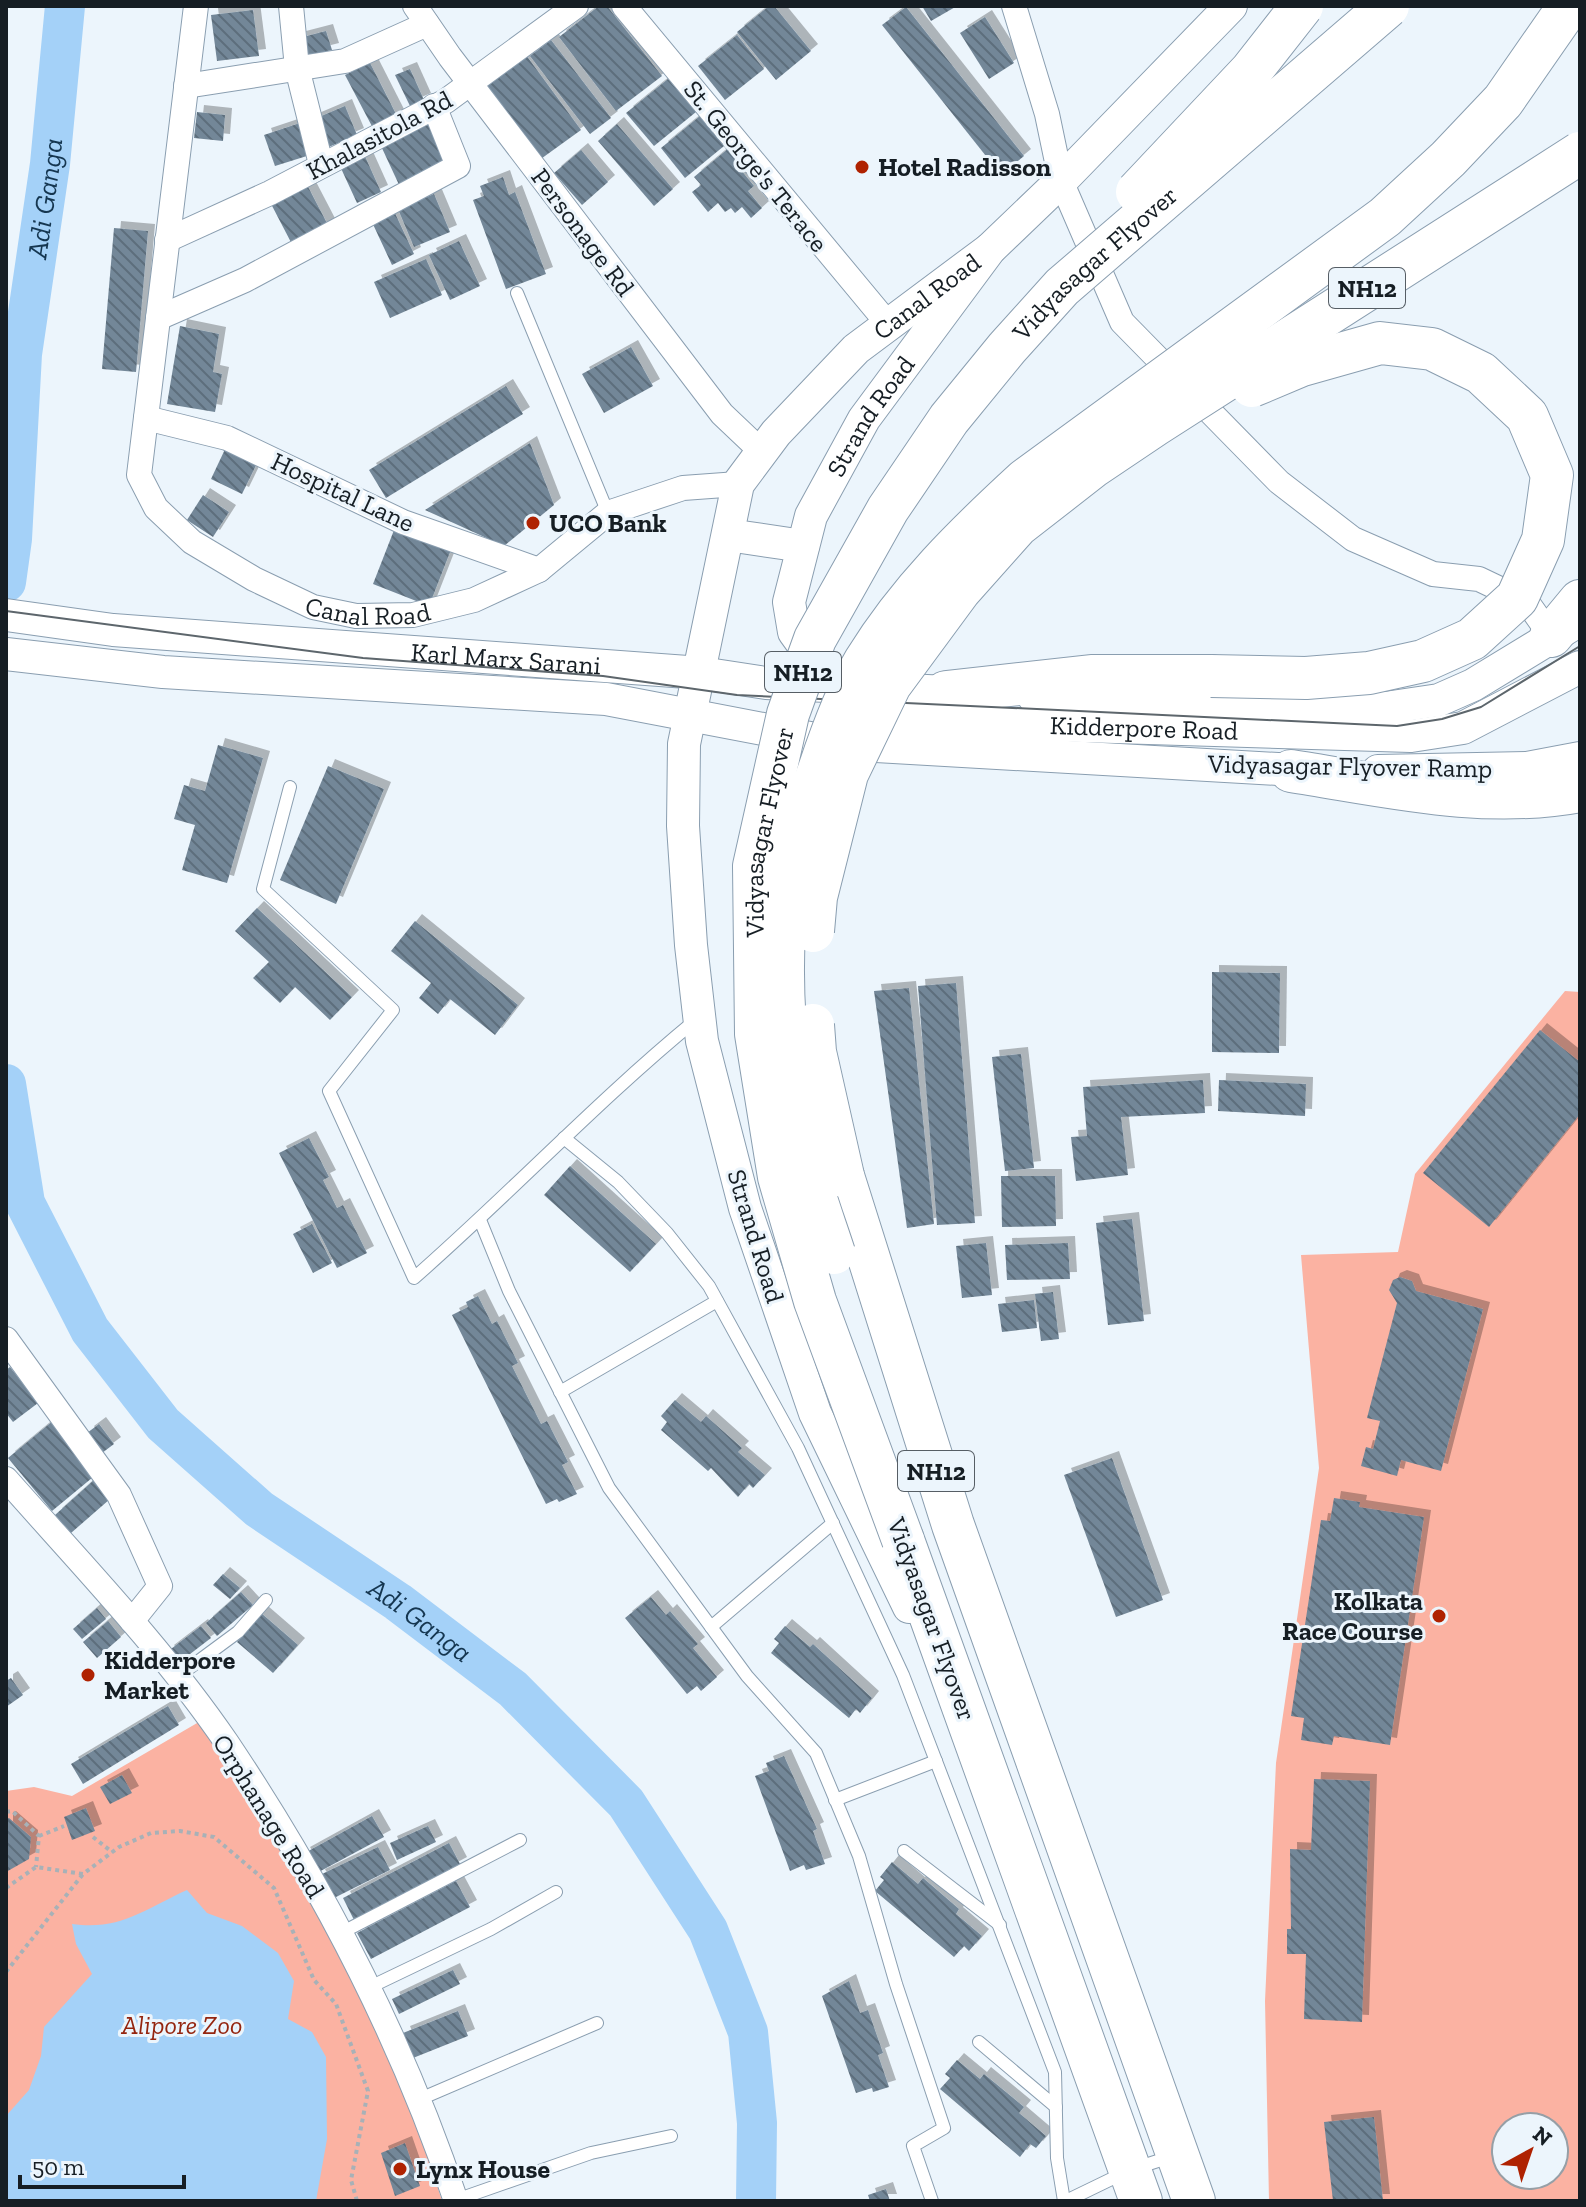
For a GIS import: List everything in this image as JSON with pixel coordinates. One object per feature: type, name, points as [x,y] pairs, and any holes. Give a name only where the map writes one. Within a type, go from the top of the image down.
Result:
[{"type":"highway","points":[[1062,287],[1129,200],[1251,71],[1302,6]]},
{"type":"highway","name":"Vidyasagar Flyover","points":[[984,1760],[815,1301],[779,1177],[756,1034],[754,866],[788,714],[815,639],[888,509],[949,419],[1062,287],[1388,6]]},
{"type":"highway","points":[[953,1525],[871,1353],[834,1253],[803,1148],[787,1049],[785,960],[788,899],[799,829],[831,734],[865,662],[917,588],[971,530],[1025,480],[1385,217],[1448,159],[1503,101],[1569,6]]},
{"type":"highway","name":"Vidyasagar Flyover","points":[[1177,2154],[953,1525],[843,1176],[815,1052],[809,979],[816,897],[847,774],[890,685],[988,558],[1017,526],[1094,466],[1155,425],[1580,153]]},
{"type":"highway","points":[[946,692],[1091,676],[1306,678],[1369,673],[1423,661],[1472,639],[1517,598],[1543,540],[1552,475],[1527,416],[1481,373],[1432,349],[1380,343],[1302,365],[1155,425]]},
{"type":"highway","points":[[1565,628],[1580,601]]},
{"type":"highway","points":[[1291,771],[1475,799],[1538,799],[1580,791]]},
{"type":"highway","name":"NH12","points":[[984,1760],[1135,2186]]},
{"type":"highway","name":"NH12","points":[[1177,2154],[1194,2201]]},
{"type":"main road","name":"Strand Road","points":[[840,687],[820,668],[794,632],[789,602],[811,516],[864,419],[990,249],[1061,181],[1231,6]]},
{"type":"main road","name":"Canal Road","points":[[738,484],[761,451],[856,349],[990,249]]},
{"type":"main road","name":"Strand Road","points":[[738,484],[684,744],[683,826],[702,1041],[745,1208],[815,1413],[984,1760]]},
{"type":"main road","points":[[728,535],[803,546]]},
{"type":"main road","name":"Karl Marx Sarani","points":[[6,615],[113,630],[701,673],[766,683]]},
{"type":"main road","name":"Kidderpore Road","points":[[766,683],[1385,708],[1439,700],[1473,685],[1565,628]]},
{"type":"main road","points":[[113,630],[163,672]]},
{"type":"main road","points":[[6,654],[163,672],[606,699],[691,715]]},
{"type":"main road","name":"Kidderpore Road","points":[[691,715],[1411,736],[1463,728],[1580,667]]},
{"type":"main road","name":"Vidyasagar Flyover Ramp","points":[[691,715],[841,744],[1291,771],[1527,768],[1580,758]]},
{"type":"street","name":"Canal Road","points":[[196,6],[139,475],[156,508],[192,542],[254,579],[313,607],[356,616],[413,615],[474,600],[539,570],[608,513],[683,488],[738,484]]},
{"type":"street","points":[[291,6],[297,68],[321,164]]},
{"type":"street","name":"Khalasitola Rd","points":[[167,240],[270,193],[471,86],[576,6]]},
{"type":"street","name":"St. George's Terace","points":[[624,6],[889,325]]},
{"type":"street","points":[[1014,6],[1047,114],[1061,181],[1122,322],[1279,482],[1353,539],[1433,574],[1479,579],[1527,602],[1565,628]]},
{"type":"street","points":[[186,86],[345,61],[421,15]]},
{"type":"street","name":"Personage Rd","points":[[421,15],[471,86],[722,414],[761,451]]},
{"type":"street","points":[[158,318],[245,280],[458,166],[434,106]]},
{"type":"street","name":"Hospital Lane","points":[[146,418],[227,438],[403,522],[539,570]]},
{"type":"street","points":[[6,1339],[119,1495],[160,1586],[132,1621]]},
{"type":"street","name":"Orphanage Road","points":[[6,1479],[132,1621],[227,1743],[368,1988],[420,2099],[456,2201]]},
{"type":"lane","points":[[517,293],[608,513]]},
{"type":"lane","points":[[290,787],[263,889],[393,1010],[329,1091],[414,1278],[480,1220],[627,1076],[699,1017]]},
{"type":"lane","points":[[564,1138],[618,1182],[667,1233],[709,1286],[798,1448],[903,1675],[1055,2072],[1057,2158],[1065,2201],[1135,2186],[1177,2154]]},
{"type":"lane","points":[[480,1220],[509,1291],[609,1488],[747,1676],[816,1753],[859,1856],[896,1984],[944,2128],[913,2146],[932,2201]]},
{"type":"lane","points":[[560,1392],[717,1301]]},
{"type":"lane","points":[[711,1627],[833,1523]]},
{"type":"lane","points":[[177,1677],[238,1632],[266,1600]]},
{"type":"lane","points":[[835,1800],[936,1761]]},
{"type":"lane","points":[[339,1934],[520,1840]]},
{"type":"lane","points":[[904,1851],[1001,1926]]},
{"type":"lane","points":[[368,1988],[491,1929],[556,1892]]},
{"type":"lane","points":[[420,2099],[597,2023]]},
{"type":"lane","points":[[979,2042],[1056,2107]]},
{"type":"lane","points":[[456,2201],[591,2153],[671,2136]]},
{"type":"path","points":[[6,1812],[12,1811],[39,1836]]},
{"type":"path","points":[[39,1836],[64,1826]]},
{"type":"path","points":[[6,1972],[83,1874],[112,1852],[151,1833],[180,1831],[214,1837],[274,1888],[314,1980],[336,2004],[368,2091],[351,2180],[357,2201]]},
{"type":"path","points":[[36,1867],[39,1836]]},
{"type":"path","points":[[93,1837],[112,1852]]},
{"type":"path","points":[[6,1888],[36,1867],[83,1874]]},
{"type":"green space","name":"Kolkata Race Course","points":[[1565,991],[1580,992],[1580,2201],[1269,2201],[1265,2001],[1276,1763],[1319,1468],[1301,1255],[1398,1252],[1415,1174]]},
{"type":"green space","name":"Alipore Zoo","points":[[204,1719],[226,1748],[390,2039],[442,2201],[6,2201],[6,1791],[34,1787],[72,1796]]},
{"type":"water","points":[[187,1890],[207,1913],[242,1926],[278,1953],[294,1981],[288,2019],[312,2032],[326,2057],[327,2139],[316,2201],[6,2201],[6,2116],[29,2090],[41,2056],[44,2027],[92,1974],[76,1944],[72,1924],[104,1924],[132,1917]]},
{"type":"building","points":[[599,6],[607,6],[662,76],[616,111],[559,37]]},
{"type":"building","points":[[769,6],[774,6],[811,51],[776,80],[737,32]]},
{"type":"building","points":[[922,6],[957,6],[931,21]]},
{"type":"building","points":[[906,7],[1024,156],[1001,175],[882,25]]},
{"type":"building","points":[[253,10],[259,56],[217,61],[211,15]]},
{"type":"building","points":[[985,17],[1014,63],[989,79],[960,33]]},
{"type":"building","points":[[326,31],[332,50],[304,57],[299,38]]},
{"type":"building","points":[[737,35],[764,69],[725,100],[698,66]]},
{"type":"building","points":[[551,40],[611,118],[590,134],[530,56]]},
{"type":"building","points":[[526,55],[581,130],[538,161],[483,86]]},
{"type":"building","points":[[370,63],[399,120],[375,132],[345,75]]},
{"type":"building","points":[[410,69],[424,100],[410,106],[395,75]]},
{"type":"building","points":[[668,79],[696,112],[654,146],[626,113]]},
{"type":"building","points":[[345,106],[357,135],[324,149],[312,120]]},
{"type":"building","points":[[197,112],[225,115],[223,141],[194,138]]},
{"type":"building","points":[[700,116],[724,146],[685,178],[661,148]]},
{"type":"building","points":[[300,123],[310,155],[275,166],[264,135]]},
{"type":"building","points":[[432,123],[453,165],[401,189],[381,146]]},
{"type":"building","points":[[617,124],[673,189],[654,206],[598,141]]},
{"type":"building","points":[[729,148],[740,161],[736,164],[754,186],[748,191],[762,208],[751,218],[742,207],[735,213],[731,208],[725,212],[718,203],[708,212],[692,192],[701,185],[694,177]]},
{"type":"building","points":[[581,150],[608,182],[582,205],[554,173]]},
{"type":"building","points":[[363,152],[381,192],[357,203],[339,164]]},
{"type":"building","points":[[503,177],[509,195],[515,192],[546,274],[506,289],[473,200],[484,196],[480,186]]},
{"type":"building","points":[[305,181],[331,231],[295,250],[269,200]]},
{"type":"building","points":[[434,194],[450,232],[414,247],[398,209]]},
{"type":"building","points":[[393,209],[414,254],[392,265],[371,220]]},
{"type":"building","points":[[114,228],[148,231],[136,372],[102,369]]},
{"type":"building","points":[[459,241],[480,286],[450,300],[429,255]]},
{"type":"building","points":[[426,259],[442,295],[390,318],[374,282]]},
{"type":"building","points":[[180,326],[219,334],[213,372],[222,374],[215,412],[167,404]]},
{"type":"building","points":[[631,347],[653,386],[604,413],[582,374]]},
{"type":"building","points":[[506,386],[523,414],[386,498],[369,470]]},
{"type":"building","points":[[530,443],[554,505],[504,546],[425,510]]},
{"type":"building","points":[[227,445],[258,461],[242,494],[211,479]]},
{"type":"building","points":[[203,495],[229,512],[213,537],[187,520]]},
{"type":"building","points":[[396,525],[452,547],[429,606],[373,584]]},
{"type":"building","points":[[218,745],[263,758],[227,883],[182,870],[195,825],[174,819],[184,785],[205,791]]},
{"type":"building","points":[[328,766],[384,789],[336,904],[280,880]]},
{"type":"building","points":[[257,908],[352,997],[330,1020],[295,987],[280,1003],[253,978],[269,962],[235,931]]},
{"type":"building","points":[[415,921],[518,1005],[495,1035],[450,999],[438,1014],[419,998],[431,983],[391,951]]},
{"type":"building","points":[[1212,972],[1280,973],[1279,1053],[1212,1052]]},
{"type":"building","points":[[956,983],[975,1223],[937,1225],[918,986]]},
{"type":"building","points":[[909,988],[934,1224],[907,1228],[874,991]]},
{"type":"building","points":[[1540,1030],[1580,1062],[1580,1114],[1489,1227],[1423,1173]]},
{"type":"building","points":[[1021,1054],[1034,1168],[1005,1171],[992,1057]]},
{"type":"building","points":[[1203,1080],[1205,1113],[1121,1117],[1128,1175],[1076,1181],[1071,1137],[1087,1136],[1083,1087]]},
{"type":"building","points":[[1219,1080],[1306,1084],[1305,1116],[1218,1111]]},
{"type":"building","points":[[309,1138],[329,1177],[323,1180],[337,1208],[343,1205],[367,1253],[337,1268],[279,1153]]},
{"type":"building","points":[[570,1166],[656,1244],[630,1272],[544,1195]]},
{"type":"building","points":[[1001,1176],[1055,1176],[1056,1226],[1002,1227]]},
{"type":"building","points":[[1132,1219],[1144,1321],[1108,1325],[1096,1223]]},
{"type":"building","points":[[312,1224],[332,1263],[313,1273],[293,1234]]},
{"type":"building","points":[[986,1243],[992,1295],[962,1298],[956,1246]]},
{"type":"building","points":[[1068,1243],[1070,1279],[1007,1280],[1005,1245]]},
{"type":"building","points":[[1400,1277],[1412,1281],[1416,1291],[1483,1309],[1441,1471],[1401,1460],[1397,1476],[1361,1466],[1366,1447],[1373,1449],[1380,1421],[1367,1418],[1397,1303],[1389,1290],[1393,1280]]},
{"type":"building","points":[[1053,1292],[1059,1339],[1041,1341],[1035,1294]]},
{"type":"building","points":[[478,1296],[492,1324],[497,1321],[518,1363],[512,1366],[541,1424],[547,1421],[568,1462],[562,1465],[577,1494],[546,1504],[452,1315],[468,1307],[466,1302]]},
{"type":"building","points":[[1034,1300],[1037,1328],[1002,1332],[998,1304]]},
{"type":"building","points":[[10,1367],[38,1403],[13,1422],[6,1413],[6,1370]]},
{"type":"building","points":[[675,1400],[701,1422],[706,1416],[742,1448],[738,1452],[765,1475],[753,1488],[749,1484],[738,1497],[711,1468],[708,1471],[661,1430],[667,1422],[661,1416]]},
{"type":"building","points":[[54,1420],[98,1473],[52,1511],[8,1458]]},
{"type":"building","points":[[99,1424],[114,1444],[102,1453],[87,1433]]},
{"type":"building","points":[[1112,1458],[1163,1600],[1116,1617],[1064,1475]]},
{"type":"building","points":[[94,1480],[110,1499],[71,1533],[55,1515]]},
{"type":"building","points":[[1334,1498],[1360,1502],[1359,1507],[1424,1517],[1390,1745],[1334,1736],[1332,1745],[1301,1740],[1304,1718],[1291,1716],[1321,1520],[1330,1521]]},
{"type":"building","points":[[223,1574],[240,1588],[230,1599],[213,1585]]},
{"type":"building","points":[[241,1592],[253,1605],[217,1636],[206,1623]]},
{"type":"building","points":[[651,1597],[666,1615],[670,1611],[698,1644],[693,1648],[717,1677],[701,1691],[697,1686],[687,1694],[625,1618]]},
{"type":"building","points":[[97,1608],[106,1619],[82,1639],[73,1629]]},
{"type":"building","points":[[261,1613],[298,1645],[273,1673],[237,1642]]},
{"type":"building","points":[[108,1621],[121,1637],[97,1658],[83,1642]]},
{"type":"building","points":[[201,1626],[211,1638],[177,1664],[167,1652]]},
{"type":"building","points":[[785,1626],[810,1647],[813,1644],[872,1698],[860,1713],[856,1709],[849,1718],[771,1653],[779,1643],[774,1639]]},
{"type":"building","points":[[11,1678],[23,1695],[6,1707],[6,1681]]},
{"type":"building","points":[[168,1706],[179,1725],[83,1784],[71,1764]]},
{"type":"building","points":[[784,1756],[817,1829],[813,1831],[825,1864],[806,1870],[804,1865],[790,1871],[755,1776],[769,1771],[766,1763]]},
{"type":"building","points":[[122,1775],[132,1793],[110,1804],[100,1787]]},
{"type":"building","points":[[1314,1779],[1370,1781],[1362,2022],[1304,2019],[1306,1954],[1287,1954],[1287,1929],[1291,1929],[1290,1849],[1311,1850]]},
{"type":"building","points":[[86,1808],[95,1831],[72,1840],[64,1817]]},
{"type":"building","points":[[372,1816],[384,1837],[315,1874],[303,1854]]},
{"type":"building","points":[[9,1818],[31,1837],[29,1859],[6,1872],[6,1819]]},
{"type":"building","points":[[428,1826],[436,1842],[397,1860],[390,1843]]},
{"type":"building","points":[[449,1843],[460,1864],[354,1920],[343,1898]]},
{"type":"building","points":[[378,1847],[390,1870],[330,1900],[318,1876]]},
{"type":"building","points":[[892,1862],[918,1884],[923,1878],[959,1909],[956,1914],[982,1936],[969,1951],[964,1946],[954,1957],[875,1891],[884,1880],[880,1877]]},
{"type":"building","points":[[456,1881],[470,1907],[371,1959],[357,1933]]},
{"type":"building","points":[[453,1970],[460,1984],[399,2014],[392,1999]]},
{"type":"building","points":[[849,1981],[860,2013],[868,2010],[883,2053],[878,2055],[889,2087],[873,2092],[872,2088],[856,2093],[822,1996]]},
{"type":"building","points":[[458,2011],[468,2036],[413,2058],[403,2033]]},
{"type":"building","points":[[957,2060],[980,2079],[984,2074],[1024,2107],[1019,2113],[1046,2136],[1036,2148],[1030,2144],[1020,2157],[940,2089],[950,2078],[945,2074]]},
{"type":"building","points":[[1374,2117],[1383,2201],[1333,2201],[1324,2122]]},
{"type":"building","name":"Lynx House","points":[[405,2143],[420,2186],[395,2196],[381,2153]]},
{"type":"building","points":[[886,2189],[890,2201],[870,2201],[868,2195]]},
{"type":"waterway","name":"Adi Ganga","points":[[6,582],[12,539],[22,354],[50,164],[65,6]]},
{"type":"waterway","name":"Adi Ganga","points":[[6,1084],[25,1203],[90,1330],[163,1424],[259,1509],[398,1602],[513,1689],[626,1803],[708,1930],[748,2032],[757,2123],[756,2201]]},
{"type":"tram line","points":[[6,611],[363,658],[603,676],[737,695],[1397,726],[1442,719],[1481,707],[1580,646]]},
{"type":"place","name":"Hotel Radisson","points":[[862,167]]},
{"type":"place","name":"UCO Bank","points":[[533,523]]},
{"type":"place","name":"Kolkata Race Course","points":[[1439,1616]]},
{"type":"place","name":"Kidderpore Market","points":[[88,1675]]},
{"type":"place","name":"Lynx House","points":[[400,2169]]}]
